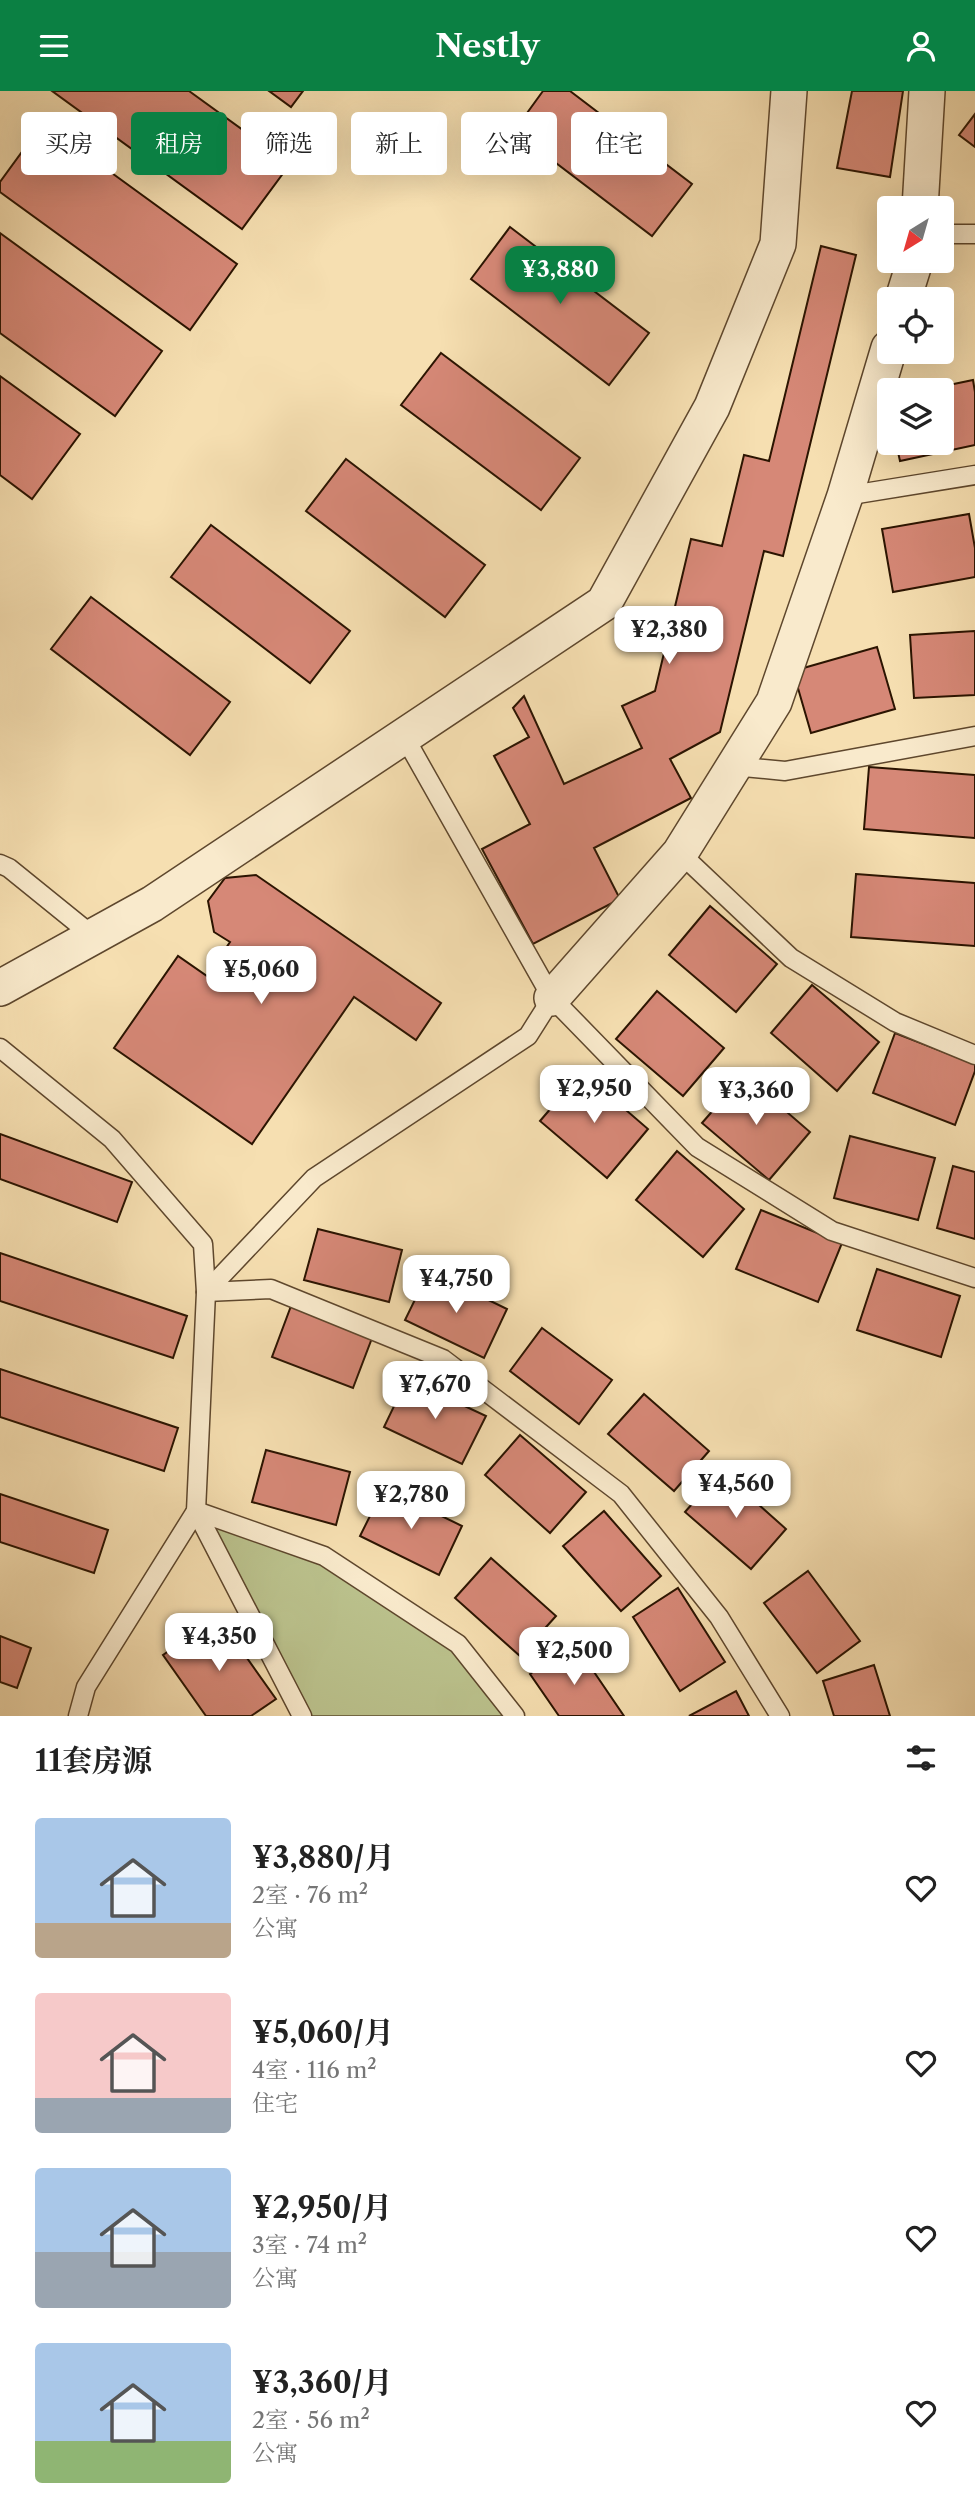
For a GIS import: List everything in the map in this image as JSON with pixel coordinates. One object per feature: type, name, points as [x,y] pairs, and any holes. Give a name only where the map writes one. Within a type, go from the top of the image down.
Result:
[{"type":"street","points":[[0,988],[152,904],[604,603],[712,407],[778,244],[789,91]]},
{"type":"street","points":[[921,196],[928,91]]},
{"type":"street","points":[[552,998],[680,853],[774,702],[845,496],[884,364]]},
{"type":"lane","points":[[954,234],[975,234]]},
{"type":"lane","points":[[845,496],[975,475]]},
{"type":"lane","points":[[404,736],[552,998],[697,1147],[832,1231],[975,1278]]},
{"type":"lane","points":[[733,767],[785,771],[975,736]]},
{"type":"lane","points":[[680,853],[791,958],[895,1022],[975,1055]]},
{"type":"lane","points":[[0,865],[9,868],[93,936]]},
{"type":"lane","points":[[206,1293],[314,1178],[528,1036],[552,998]]},
{"type":"lane","points":[[0,1048],[112,1139],[203,1244],[206,1293],[196,1511],[86,1687],[78,1716]]},
{"type":"lane","points":[[206,1293],[271,1289],[443,1359],[621,1494],[719,1616],[780,1716]]},
{"type":"lane","points":[[196,1511],[302,1716]]},
{"type":"lane","points":[[196,1511],[324,1556],[458,1644],[515,1716]]},
{"type":"green space","points":[[196,1511],[324,1556],[458,1644],[515,1716],[302,1716]]},
{"type":"building","points":[[52,91],[189,91],[218,112],[131,112],[131,148],[117,138],[117,112],[81,112]]},
{"type":"building","points":[[269,91],[303,91],[291,107]]},
{"type":"building","points":[[543,91],[570,91],[598,112],[571,112],[571,174],[557,164],[557,112],[528,112]]},
{"type":"building","points":[[852,91],[903,91],[890,177],[837,168]]},
{"type":"building","points":[[975,114],[975,147],[959,135]]},
{"type":"building","points":[[227,118],[241,129],[241,175],[282,175],[242,229],[168,175],[227,175]]},
{"type":"building","points":[[21,153],[21,175],[115,175],[237,264],[190,330],[0,192],[0,182]]},
{"type":"building","points":[[667,165],[692,184],[652,236],[572,175],[667,175]]},
{"type":"building","points":[[510,227],[649,333],[609,385],[471,279]]},
{"type":"building","points":[[0,233],[162,351],[115,416],[0,333]]},
{"type":"building","points":[[821,246],[856,255],[783,556],[764,551],[720,732],[670,759],[691,798],[594,848],[620,899],[533,944],[482,849],[530,824],[494,756],[529,737],[513,708],[524,696],[564,784],[642,748],[622,706],[655,691],[691,539],[722,546],[744,455],[769,461]]},
{"type":"building","points":[[441,353],[580,458],[541,510],[401,405]]},
{"type":"building","points":[[0,376],[80,434],[32,499],[0,475]]},
{"type":"building","points":[[973,380],[975,445],[954,449],[954,384]]},
{"type":"building","points":[[899,455],[928,455],[900,461]]},
{"type":"building","points":[[346,459],[485,565],[445,617],[306,511]]},
{"type":"building","points":[[969,514],[975,548],[975,577],[893,592],[882,529]]},
{"type":"building","points":[[211,525],[350,631],[310,683],[171,577]]},
{"type":"building","points":[[91,597],[230,702],[190,755],[51,649]]},
{"type":"building","points":[[975,631],[975,695],[914,698],[910,635]]},
{"type":"building","points":[[877,647],[895,709],[811,733],[793,671]]},
{"type":"building","points":[[869,767],[975,775],[975,838],[864,829]]},
{"type":"building","points":[[856,874],[975,883],[975,946],[851,937]]},
{"type":"building","points":[[256,875],[441,1003],[416,1040],[354,997],[252,1144],[114,1048],[178,956],[207,976],[230,942],[214,932],[208,901],[225,878]]},
{"type":"building","points":[[710,906],[777,964],[736,1012],[669,955]]},
{"type":"building","points":[[812,985],[879,1042],[837,1091],[771,1033]]},
{"type":"building","points":[[657,991],[724,1048],[683,1096],[616,1039]]},
{"type":"building","points":[[895,1033],[975,1064],[975,1071],[955,1125],[873,1093]]},
{"type":"building","points":[[582,1072],[648,1129],[607,1178],[540,1121]]},
{"type":"building","points":[[744,1075],[810,1132],[769,1180],[702,1123]]},
{"type":"building","points":[[0,1134],[132,1182],[117,1222],[0,1179]]},
{"type":"building","points":[[850,1136],[935,1158],[918,1220],[834,1198]]},
{"type":"building","points":[[677,1151],[744,1209],[703,1257],[636,1200]]},
{"type":"building","points":[[953,1166],[975,1172],[975,1239],[937,1228]]},
{"type":"building","points":[[761,1210],[842,1243],[818,1302],[736,1269]]},
{"type":"building","points":[[318,1229],[402,1250],[389,1302],[304,1280]]},
{"type":"building","points":[[0,1253],[187,1316],[173,1358],[0,1301]]},
{"type":"building","points":[[877,1269],[960,1296],[941,1357],[857,1330]]},
{"type":"building","points":[[429,1271],[507,1309],[484,1358],[405,1320]]},
{"type":"building","points":[[291,1306],[372,1338],[353,1388],[272,1357]]},
{"type":"building","points":[[542,1328],[612,1380],[579,1424],[510,1371]]},
{"type":"building","points":[[0,1369],[178,1428],[164,1471],[0,1417]]},
{"type":"building","points":[[407,1379],[486,1416],[462,1464],[384,1427]]},
{"type":"building","points":[[644,1394],[709,1451],[674,1491],[608,1434]]},
{"type":"building","points":[[520,1435],[586,1492],[550,1533],[485,1475]]},
{"type":"building","points":[[266,1450],[350,1472],[336,1525],[252,1502]]},
{"type":"building","points":[[721,1471],[786,1529],[751,1569],[685,1512]]},
{"type":"building","points":[[384,1488],[462,1526],[439,1575],[360,1536]]},
{"type":"building","points":[[0,1494],[108,1530],[94,1573],[0,1542]]},
{"type":"building","points":[[604,1511],[661,1576],[621,1611],[563,1546]]},
{"type":"building","points":[[491,1558],[556,1616],[520,1656],[455,1598]]},
{"type":"building","points":[[808,1571],[860,1641],[817,1673],[764,1603]]},
{"type":"building","points":[[678,1588],[725,1662],[680,1691],[633,1617]]},
{"type":"building","points":[[218,1617],[276,1699],[251,1716],[206,1716],[163,1655]]},
{"type":"building","points":[[0,1636],[31,1648],[17,1688],[0,1682]]},
{"type":"building","points":[[575,1644],[624,1716],[559,1716],[530,1674]]},
{"type":"building","points":[[874,1665],[890,1716],[834,1716],[823,1681]]},
{"type":"building","points":[[736,1691],[749,1716],[689,1716]]}]
